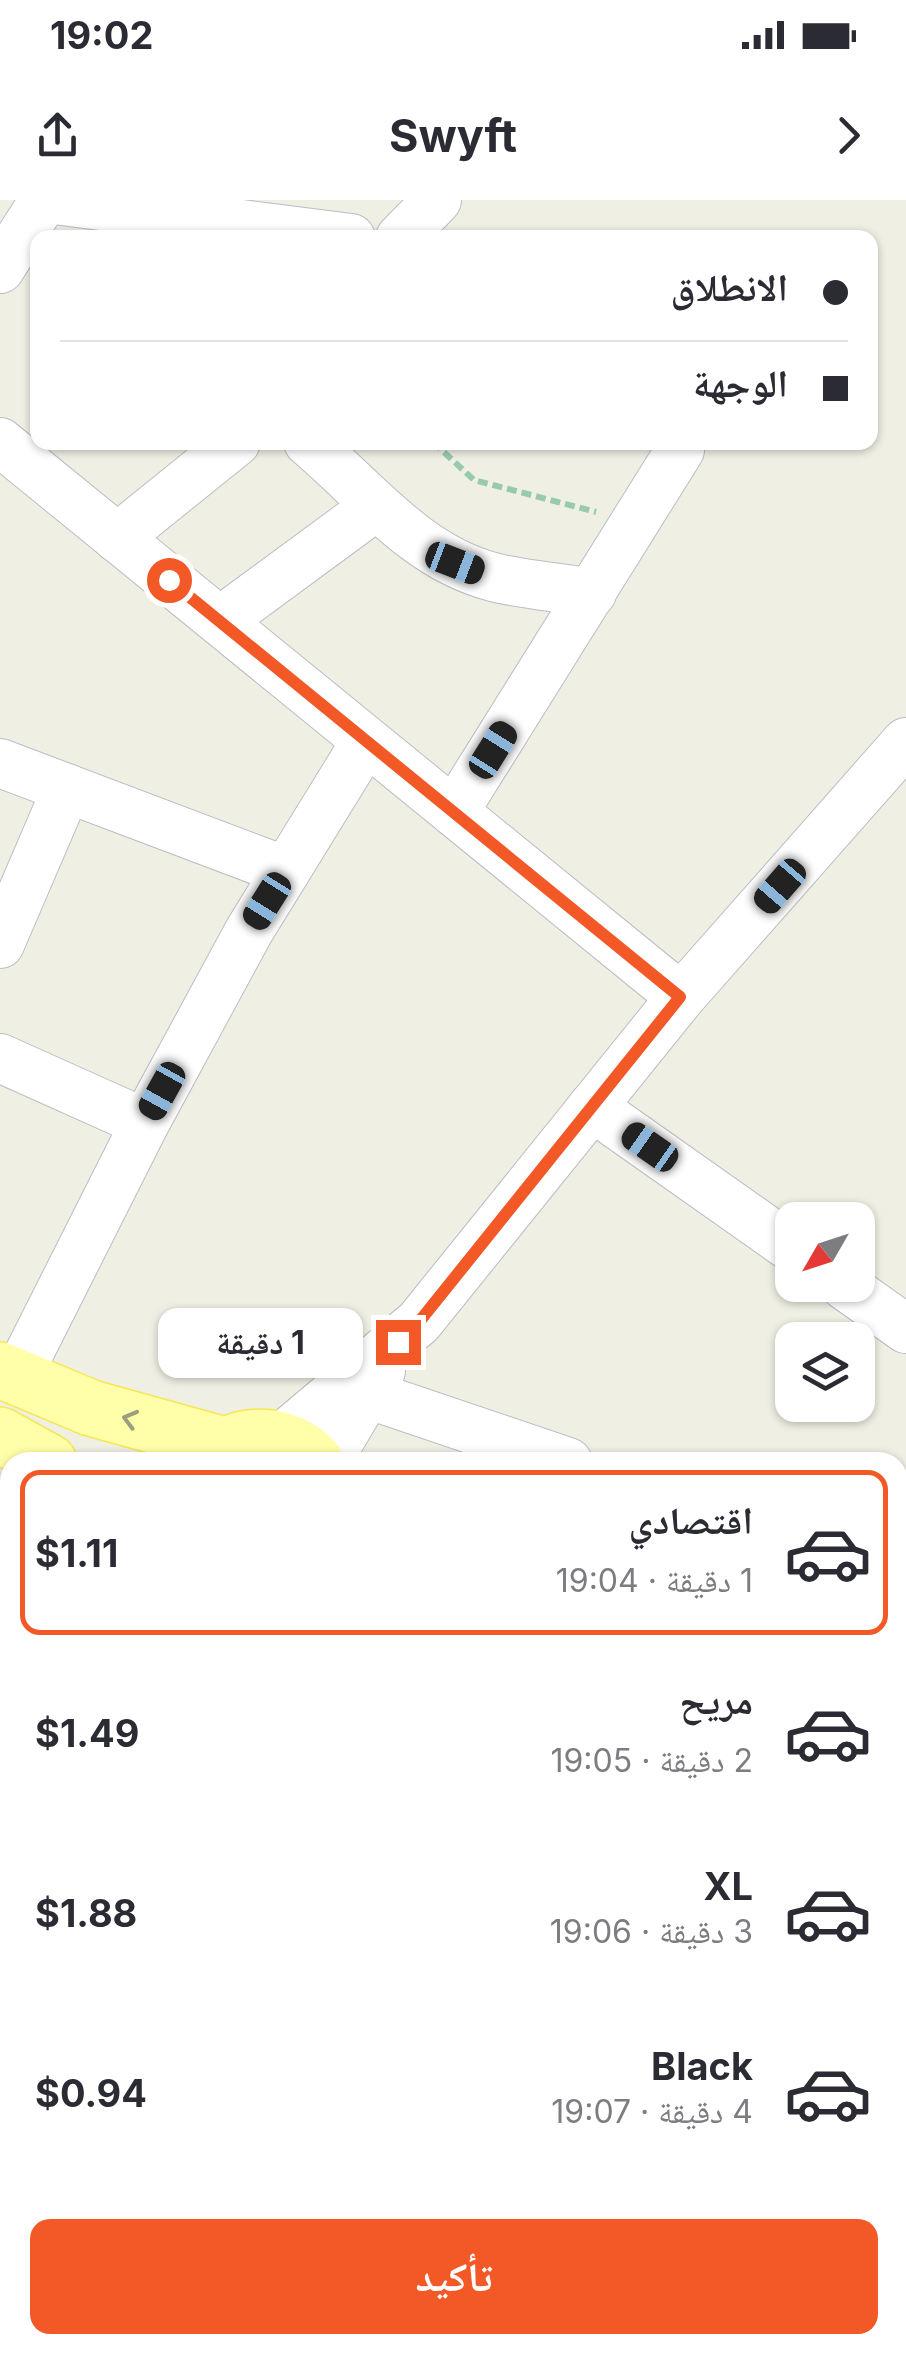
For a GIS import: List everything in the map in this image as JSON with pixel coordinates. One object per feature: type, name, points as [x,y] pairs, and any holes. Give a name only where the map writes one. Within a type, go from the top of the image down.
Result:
[{"type":"main road","points":[[8,1373],[209,1452]]},
{"type":"main road","points":[[0,1436],[31,1452]]},
{"type":"main road","points":[[219,1452],[261,1436],[301,1452]]},
{"type":"street","points":[[408,230],[437,200]]},
{"type":"street","points":[[0,269],[35,212],[254,230]]},
{"type":"street","points":[[0,442],[680,997]]},
{"type":"street","points":[[118,538],[226,450]]},
{"type":"street","points":[[316,450],[375,507],[434,552],[455,563],[492,577],[592,592]]},
{"type":"street","points":[[454,812],[680,450]]},
{"type":"street","points":[[220,622],[375,507]]},
{"type":"street","points":[[8,1373],[248,931],[366,741]]},
{"type":"street","points":[[310,1452],[680,997],[906,742]]},
{"type":"street","points":[[0,763],[286,871]]},
{"type":"street","points":[[0,944],[67,788]]},
{"type":"street","points":[[0,1058],[145,1123]]},
{"type":"street","points":[[592,1107],[775,1236]]},
{"type":"street","points":[[869,1302],[906,1328]]},
{"type":"street","points":[[311,1452],[367,1394],[398,1342]]},
{"type":"street","points":[[367,1394],[538,1452]]},
{"type":"path","points":[[441,450],[474,480],[636,522]]},
{"type":"route","points":[[169,580],[680,997],[419,1322],[398,1342]]}]
